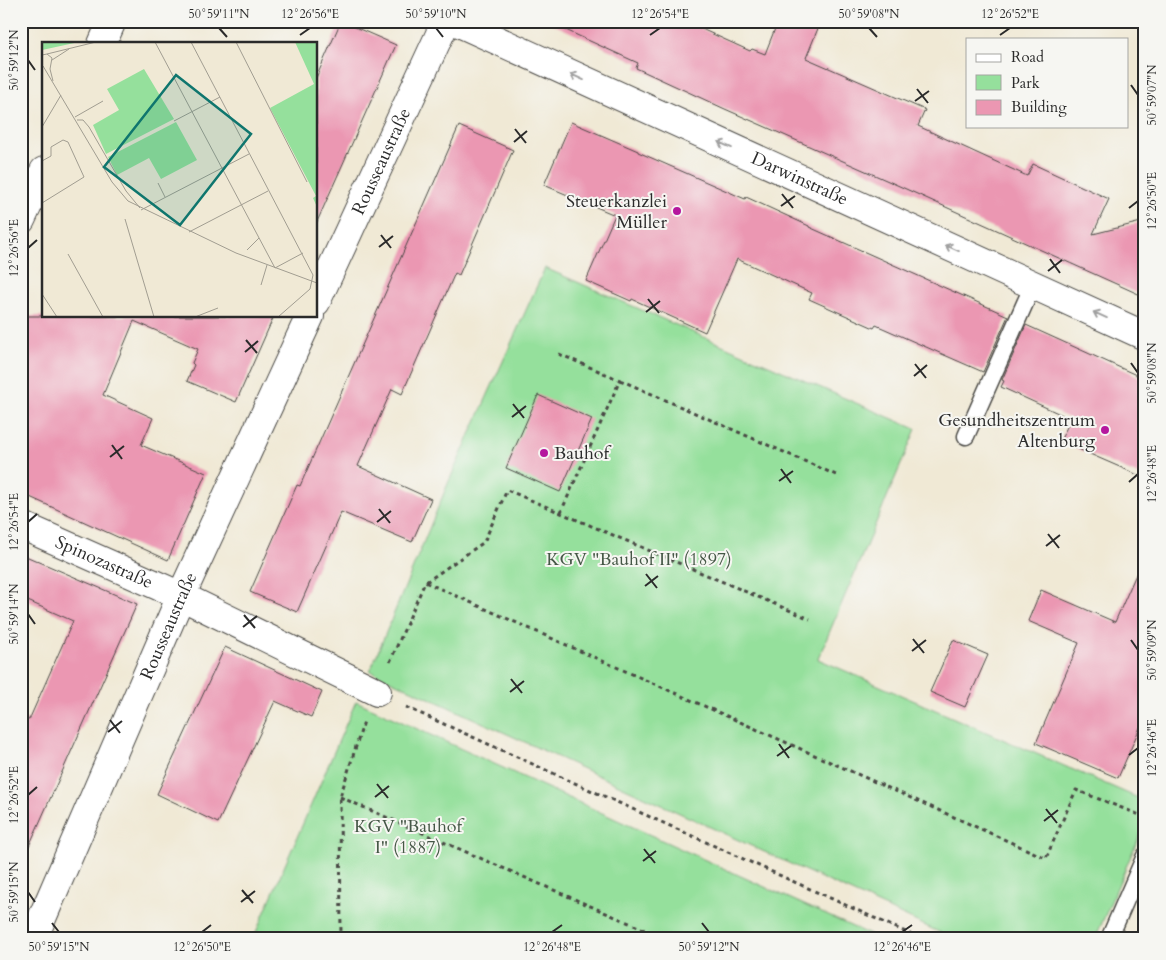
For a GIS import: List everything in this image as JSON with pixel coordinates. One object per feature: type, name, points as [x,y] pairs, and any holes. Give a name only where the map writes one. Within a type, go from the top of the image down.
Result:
[{"type":"street","points":[[103,42],[112,21]]},
{"type":"street","name":"Rousseaustraße","points":[[318,298],[446,21]]},
{"type":"street","name":"Darwinstraße","points":[[455,21],[1145,336]]},
{"type":"street","points":[[21,220],[42,175]]},
{"type":"street","name":"Rousseaustraße","points":[[33,939],[181,596],[309,318]]},
{"type":"street","name":"Spinozastraße","points":[[21,525],[181,596],[376,692]]},
{"type":"lane","points":[[966,436],[1033,285]]},
{"type":"lane","points":[[1109,939],[1145,856]]},
{"type":"path","points":[[559,354],[836,475]]},
{"type":"path","points":[[561,512],[620,380]]},
{"type":"path","points":[[341,939],[340,797],[366,716],[425,582],[484,542],[507,490],[810,619]]},
{"type":"path","points":[[425,582],[1046,858],[1076,790],[1145,817]]},
{"type":"path","points":[[376,692],[921,939]]},
{"type":"path","points":[[340,797],[666,939]]},
{"type":"green space","name":"KGV \"Bauhof II\" (1897)","points":[[545,268],[916,429],[818,659],[1145,801],[1145,823],[1095,939],[954,939],[370,671],[449,481]]},
{"type":"green space","name":"KGV \"Bauhof I\" (1887)","points":[[356,701],[879,939],[253,939]]},
{"type":"building","points":[[341,21],[396,45],[318,220],[318,73]]},
{"type":"building","points":[[546,21],[684,21],[750,51],[752,49],[765,54],[778,21],[821,21],[806,58],[925,110],[918,126],[1027,176],[1033,164],[1109,199],[1093,234],[1145,221],[1145,297],[636,68],[638,63]]},
{"type":"building","points":[[571,122],[745,199],[746,197],[1008,316],[983,372],[876,325],[874,328],[809,299],[812,293],[737,259],[705,332],[632,299],[631,301],[586,281],[615,215],[544,185]]},
{"type":"building","points":[[459,126],[513,150],[459,275],[455,273],[402,394],[392,389],[358,466],[431,499],[412,542],[341,512],[297,612],[250,592],[297,485],[300,486]]},
{"type":"building","points":[[21,316],[42,316],[42,318],[273,318],[236,402],[187,381],[198,349],[134,321],[103,395],[153,418],[141,445],[206,473],[168,560],[21,493]]},
{"type":"building","points":[[1026,325],[1145,379],[1145,478],[1060,441],[1071,419],[1001,387],[1004,381],[1002,380]]},
{"type":"building","points":[[538,395],[592,419],[560,492],[506,468]]},
{"type":"building","points":[[21,554],[137,604],[21,864],[21,718],[29,720],[73,621],[21,598]]},
{"type":"building","points":[[1145,554],[1145,716],[1118,778],[1036,743],[1079,643],[1028,621],[1041,590],[1115,622]]},
{"type":"building","points":[[953,640],[988,655],[965,707],[930,692]]},
{"type":"building","points":[[225,647],[322,692],[311,717],[275,701],[218,823],[157,794]]},
{"type":"place","name":"Steuerkanzlei Müller","points":[[677,211]]},
{"type":"place","name":"Gesundheitszentrum Altenburg","points":[[1105,430]]},
{"type":"place","name":"Bauhof","points":[[544,453]]}]
